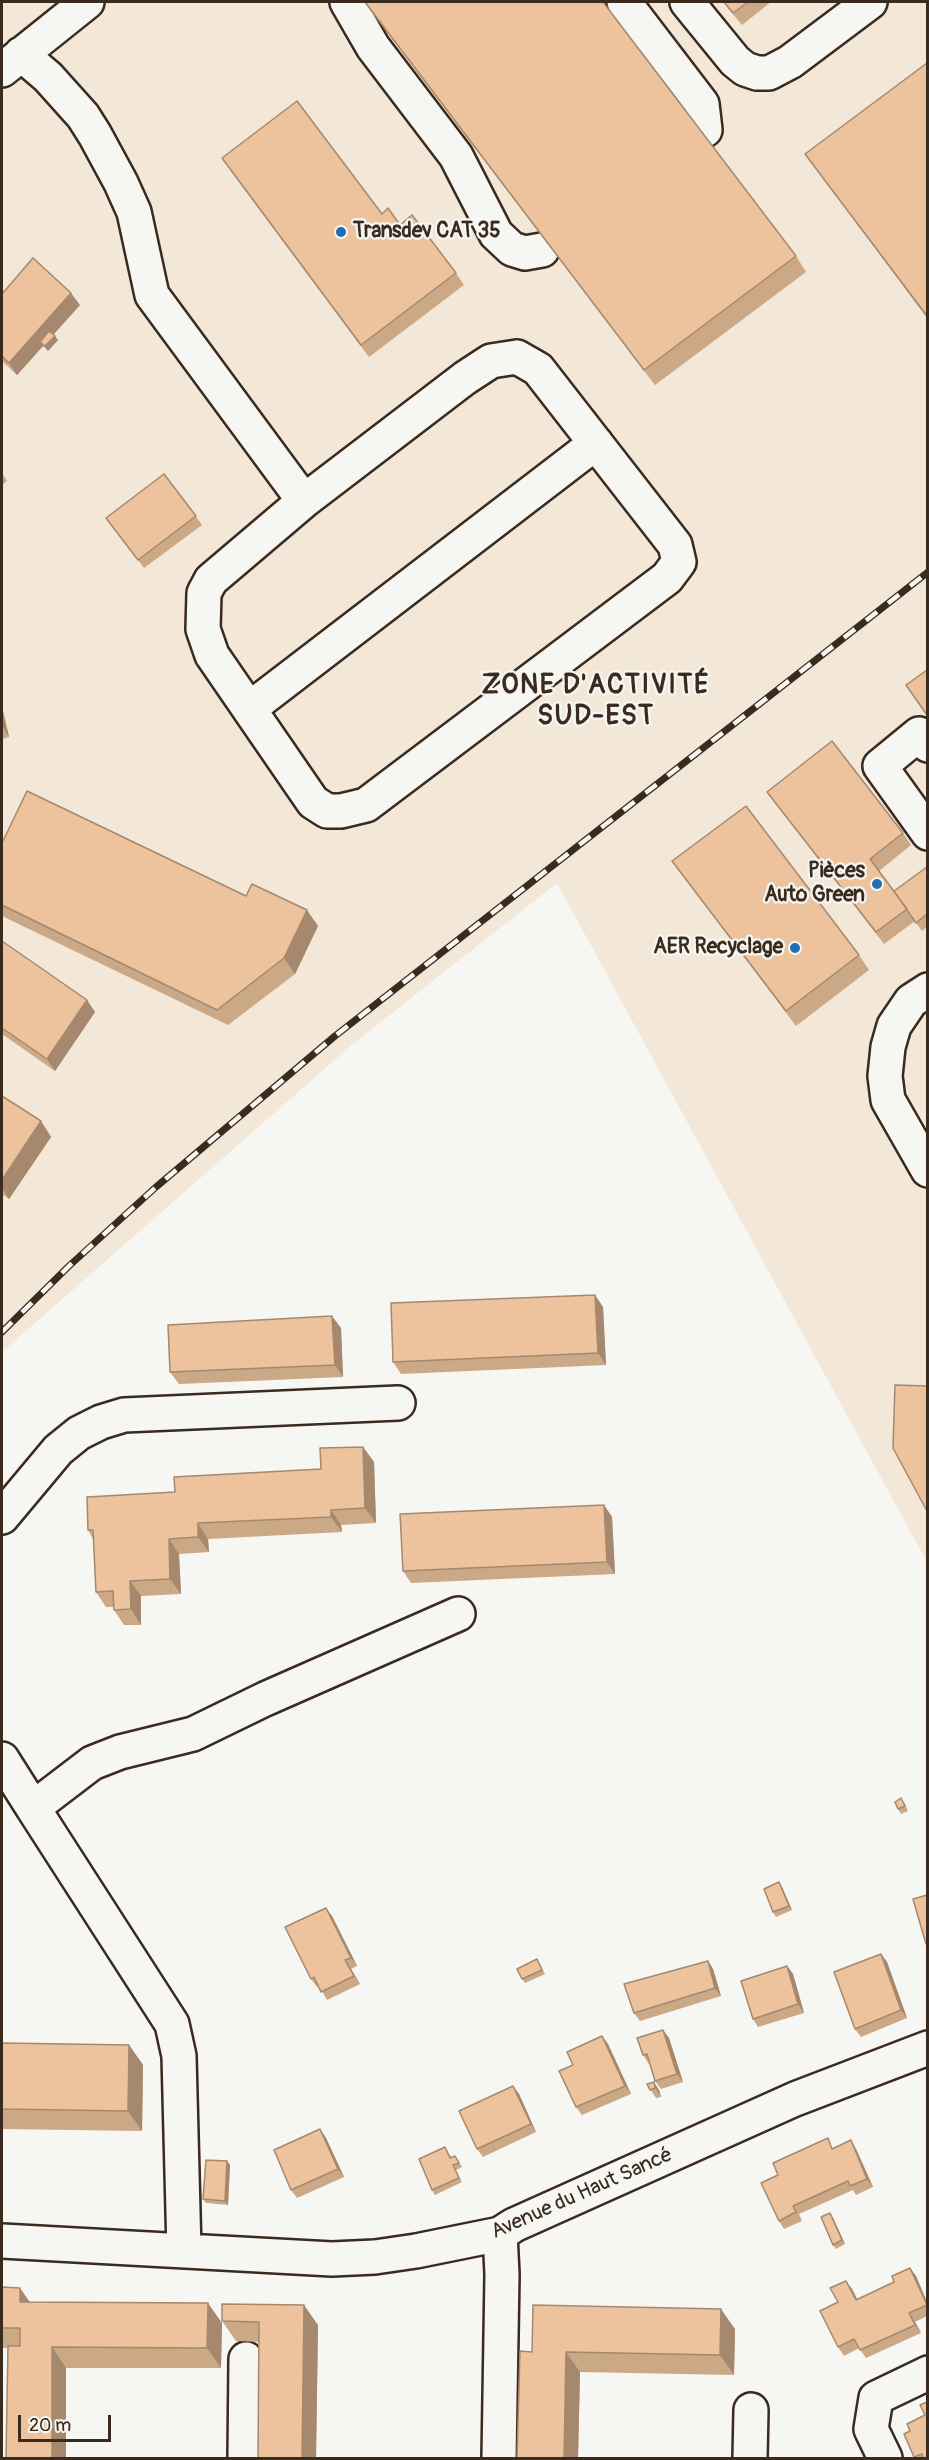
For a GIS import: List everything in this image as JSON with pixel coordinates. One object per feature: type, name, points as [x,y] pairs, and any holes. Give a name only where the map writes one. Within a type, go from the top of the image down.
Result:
[{"type":"street","points":[[87,2],[11,62],[48,77],[83,116],[121,183],[134,212],[152,296],[304,501]]},
{"type":"street","points":[[347,2],[373,47],[456,156],[496,234],[512,249],[525,253],[542,250]]},
{"type":"street","points":[[624,2],[702,104],[706,119],[705,130]]},
{"type":"street","points":[[687,2],[735,62],[757,73],[769,73],[790,62],[870,2]]},
{"type":"street","points":[[517,357],[538,369],[596,443],[675,545],[679,562],[667,578],[366,805],[327,811],[313,802],[212,655],[203,628],[204,593],[211,580],[304,501],[465,378],[490,362],[517,357]]},
{"type":"street","points":[[249,709],[596,443]]},
{"type":"street","points":[[927,746],[920,734],[880,766],[927,833]]},
{"type":"street","points":[[927,990],[911,1001],[894,1026],[888,1047],[885,1076],[888,1100],[927,1170]]},
{"type":"street","points":[[2,1517],[58,1450],[79,1433],[101,1422],[124,1415],[398,1403]]},
{"type":"street","points":[[33,1808],[92,1763],[120,1752],[193,1734],[265,1699],[458,1614]]},
{"type":"street","points":[[2,1759],[172,2024],[180,2056],[184,2251]]},
{"type":"street","name":"Avenue du Haut Sancé","points":[[2,2241],[332,2259],[375,2257],[500,2234],[525,2220],[795,2099],[927,2048]]},
{"type":"street","points":[[499,2458],[502,2274],[500,2234]]},
{"type":"street","points":[[245,2458],[246,2359]]},
{"type":"street","points":[[885,2458],[871,2429],[876,2398],[927,2373]]},
{"type":"street","points":[[750,2458],[751,2410]]},
{"type":"shaded area","points":[[2,2],[927,2],[927,1562],[557,883],[354,1043],[2,1352]]},
{"type":"building","points":[[365,2],[603,2],[796,256],[644,370]]},
{"type":"building","points":[[724,2],[748,2],[733,13]]},
{"type":"building","points":[[927,63],[927,316],[805,154]]},
{"type":"building","name":"Transdev CAT 35","points":[[297,101],[382,214],[388,208],[400,225],[412,215],[456,273],[361,345],[222,158]]},
{"type":"building","points":[[33,258],[71,293],[9,363],[2,356],[2,294]]},
{"type":"building","points":[[49,331],[55,336],[45,346],[40,342]]},
{"type":"building","points":[[164,474],[196,516],[138,560],[106,518]]},
{"type":"building","points":[[927,670],[927,715],[906,685]]},
{"type":"building","points":[[832,741],[903,833],[870,859],[907,909],[876,932],[767,792]]},
{"type":"building","points":[[27,791],[246,896],[252,884],[307,910],[284,958],[217,1010],[2,905],[2,843]]},
{"type":"building","points":[[746,806],[859,955],[786,1011],[672,861]]},
{"type":"building","points":[[927,867],[927,914],[916,923],[894,891]]},
{"type":"building","points":[[2,941],[87,1000],[47,1059],[2,1028]]},
{"type":"building","points":[[2,1096],[41,1121],[2,1180]]},
{"type":"building","points":[[595,1295],[598,1353],[393,1362],[391,1303]]},
{"type":"building","points":[[332,1316],[335,1365],[170,1372],[168,1325]]},
{"type":"building","points":[[895,1385],[927,1386],[927,1511],[893,1448]]},
{"type":"building","points":[[363,1447],[365,1508],[331,1510],[331,1517],[198,1523],[198,1537],[169,1539],[170,1579],[130,1581],[131,1609],[114,1610],[113,1591],[96,1592],[93,1530],[88,1530],[87,1497],[175,1492],[174,1477],[321,1469],[320,1448]]},
{"type":"building","points":[[604,1505],[607,1562],[403,1571],[400,1514]]},
{"type":"building","points":[[901,1798],[905,1806],[898,1809],[895,1802]]},
{"type":"building","points":[[779,1882],[789,1906],[773,1912],[764,1889]]},
{"type":"building","points":[[927,1895],[927,1943],[926,1944],[913,1899]]},
{"type":"building","points":[[326,1908],[351,1958],[345,1960],[354,1976],[321,1992],[314,1977],[311,1979],[285,1927]]},
{"type":"building","points":[[881,1954],[901,2010],[855,2029],[834,1972]]},
{"type":"building","points":[[537,1959],[542,1970],[522,1979],[517,1969]]},
{"type":"building","points":[[708,1961],[715,1988],[634,2013],[624,1984]]},
{"type":"building","points":[[787,1966],[798,2004],[753,2019],[741,1981]]},
{"type":"building","points":[[663,2030],[677,2074],[655,2081],[647,2054],[643,2055],[637,2038]]},
{"type":"building","points":[[602,2036],[625,2086],[576,2107],[559,2071],[573,2065],[567,2052]]},
{"type":"building","points":[[2,2043],[129,2045],[128,2111],[2,2109]]},
{"type":"building","points":[[654,2082],[655,2088],[650,2090],[647,2084]]},
{"type":"building","points":[[513,2086],[531,2124],[477,2149],[459,2111]]},
{"type":"building","points":[[320,2129],[338,2169],[291,2190],[274,2150]]},
{"type":"building","points":[[828,2138],[832,2149],[851,2140],[867,2179],[850,2186],[848,2181],[793,2206],[796,2212],[779,2221],[761,2183],[778,2175],[773,2163]]},
{"type":"building","points":[[445,2147],[450,2158],[455,2156],[459,2163],[453,2165],[459,2178],[432,2190],[419,2159]]},
{"type":"building","points":[[206,2160],[227,2161],[225,2201],[203,2199]]},
{"type":"building","points":[[830,2213],[842,2240],[833,2245],[821,2217]]},
{"type":"building","points":[[910,2268],[927,2305],[909,2313],[915,2325],[860,2350],[854,2339],[838,2347],[820,2311],[838,2302],[830,2288],[846,2281],[856,2300],[894,2282],[892,2276]]},
{"type":"building","points":[[2,2287],[20,2288],[20,2302],[208,2303],[207,2348],[52,2347],[52,2458],[6,2458],[8,2346],[20,2346],[20,2328],[2,2328]]},
{"type":"building","points":[[222,2304],[304,2305],[302,2458],[258,2458],[259,2322],[222,2321]]},
{"type":"building","points":[[533,2305],[721,2309],[720,2355],[566,2352],[564,2458],[517,2458],[520,2351],[532,2352]]},
{"type":"building","points":[[927,2402],[927,2458],[923,2458],[922,2454],[914,2457],[904,2434],[910,2431],[907,2424],[925,2415],[920,2405]]},
{"type":"railway","points":[[2,1332],[69,1266],[156,1187],[335,1036],[928,572]]},
{"type":"place","name":"Transdev CAT 35","points":[[341,232]]},
{"type":"place","name":"Pièces Auto Green","points":[[877,884]]},
{"type":"place","name":"AER Recyclage","points":[[795,948]]},
{"type":"district","name":"ZONE D'ACTIVITÉ SUD-EST","points":[[596,702]]}]
